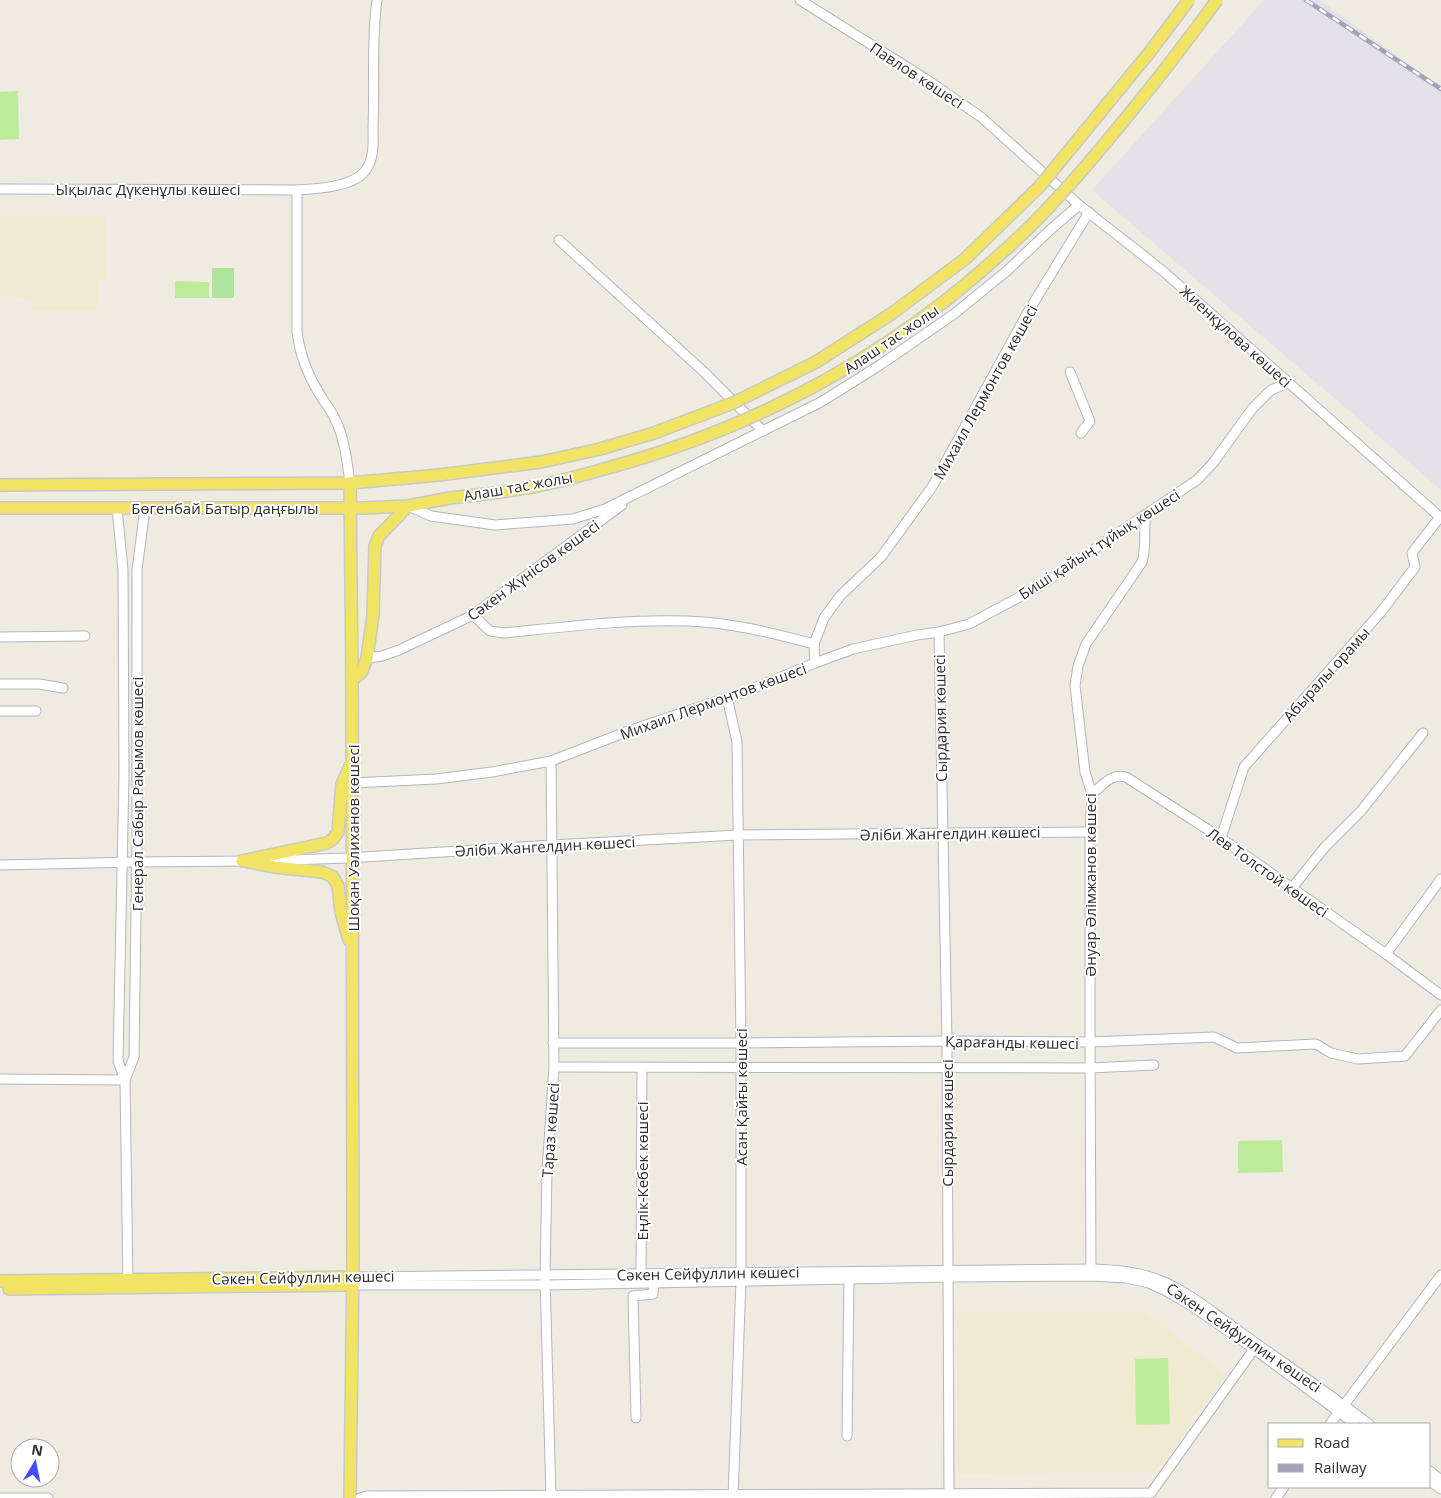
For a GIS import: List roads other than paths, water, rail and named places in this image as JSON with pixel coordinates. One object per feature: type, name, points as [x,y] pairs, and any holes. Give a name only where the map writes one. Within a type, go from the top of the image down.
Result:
[{"type":"main road","name":"Алаш тас жолы","points":[[439,475],[541,462],[654,433],[732,403],[816,362],[891,314],[972,252],[1040,186],[1189,0]]},
{"type":"main road","name":"Алаш тас жолы","points":[[450,498],[526,488],[598,471],[667,451],[740,423],[797,397],[873,354],[946,302],[1007,249],[1039,218],[1107,141],[1187,42],[1217,0]]},
{"type":"main road","name":"Бөгенбай Батыр даңғылы","points":[[0,485],[350,483],[439,475]]},
{"type":"main road","name":"Шоқан Уәлиханов көшесі","points":[[350,483],[354,1279],[350,1498]]},
{"type":"main road","name":"Бөгенбай Батыр даңғылы","points":[[0,508],[350,508],[408,506],[450,498]]},
{"type":"main road","points":[[352,680],[361,673],[367,658],[373,615],[375,546],[379,536],[408,506]]},
{"type":"main road","points":[[242,861],[315,846],[327,843],[333,839],[338,832],[342,784],[352,758]]},
{"type":"main road","points":[[242,861],[274,867],[322,872],[333,877],[338,886],[341,912],[353,950]]},
{"type":"main road","name":"Сәкен Сейфуллин көшесі","points":[[0,1289],[354,1279]]},
{"type":"main road","name":"Сәкен Сейфуллин көшесі","points":[[0,1281],[128,1284]]},
{"type":"street","name":"Ықылас Дүкенұлы көшесі","points":[[0,189],[297,190],[329,187],[358,177],[366,170],[372,153],[376,0]]},
{"type":"street","name":"Павлов көшесі","points":[[800,0],[926,79],[981,117],[1028,159]]},
{"type":"street","name":"Жиенқұлова көшесі","points":[[1028,159],[1079,205],[1163,271],[1440,518]]},
{"type":"street","name":"Шоқан Уәлиханов көшесі","points":[[297,190],[297,332],[300,351],[306,368],[319,394],[335,419],[341,434],[350,483]]},
{"type":"street","points":[[408,506],[431,516],[495,525],[573,519],[604,509],[821,402],[880,365],[954,314],[1008,270],[1079,205]]},
{"type":"street","name":"Михаил Лермонтов көшесі","points":[[352,783],[436,779],[492,772],[551,761],[815,663],[814,644],[824,618],[840,596],[881,557],[932,487],[1028,312],[1089,212]]},
{"type":"street","points":[[559,240],[704,372],[763,431]]},
{"type":"street","points":[[1070,372],[1090,421],[1081,433]]},
{"type":"street","name":"Биші қайың тұйық көшесі","points":[[815,663],[853,649],[939,632],[969,624],[1038,587],[1196,480],[1213,463],[1252,409],[1271,390],[1288,383]]},
{"type":"street","name":"Сәкен Жүнісов көшесі","points":[[367,658],[382,656],[399,650],[473,615],[639,493]]},
{"type":"street","name":"Генерал Сабыр Рақымов көшесі","points":[[116,508],[124,570],[124,776],[118,1060],[125,1080],[128,1284]]},
{"type":"street","name":"Генерал Сабыр Рақымов көшесі","points":[[125,1080],[134,1057],[138,570],[145,508]]},
{"type":"street","name":"Әнуар Әлімжанов көшесі","points":[[1091,1273],[1090,832],[1092,794],[1085,772],[1075,686],[1080,655],[1093,632],[1142,562],[1146,514]]},
{"type":"street","name":"Абыралы орамы","points":[[1221,838],[1244,767],[1381,612],[1415,567],[1412,553],[1440,518]]},
{"type":"street","points":[[124,570],[138,570]]},
{"type":"street","points":[[473,615],[490,631],[504,633],[618,622],[687,621],[754,630],[814,644]]},
{"type":"street","name":"Сырдария көшесі","points":[[939,632],[947,1041],[948,1494]]},
{"type":"street","points":[[0,637],[85,636]]},
{"type":"street","points":[[0,684],[39,684],[63,688]]},
{"type":"street","name":"Асан Қайғы көшесі","points":[[727,697],[737,742],[741,1043],[741,1276],[733,1496]]},
{"type":"street","points":[[0,711],[36,711]]},
{"type":"street","points":[[1292,888],[1325,848],[1361,811],[1424,733]]},
{"type":"street","name":"Тараз көшесі","points":[[551,761],[554,1068],[546,1171],[545,1280],[551,1496]]},
{"type":"street","name":"Лев Толстой көшесі","points":[[1092,794],[1113,776],[1126,777],[1221,838],[1441,995]]},
{"type":"street","name":"Әліби Жангелдин көшесі","points":[[0,865],[352,858],[738,835],[1090,832]]},
{"type":"street","points":[[1386,954],[1441,879]]},
{"type":"street","name":"Қарағанды көшесі","points":[[554,1043],[1090,1042],[1214,1037],[1237,1048],[1316,1044],[1331,1053],[1358,1059],[1405,1056],[1441,1010]]},
{"type":"street","name":"Қарағанды көшесі","points":[[554,1068],[1090,1068],[1154,1065]]},
{"type":"street","name":"Еңлік-Кебек көшесі","points":[[641,1274],[642,1068]]},
{"type":"street","points":[[0,1079],[125,1080]]},
{"type":"street","name":"Сәкен Сейфуллин көшесі","points":[[354,1279],[654,1282],[741,1276],[1091,1273],[1117,1270],[1138,1273],[1160,1280],[1180,1290],[1341,1408],[1353,1423]]},
{"type":"street","name":"Сәкен Сейфуллин көшесі","points":[[545,1280],[641,1274],[849,1278],[948,1273]]},
{"type":"street","name":"Сәкен Сейфуллин көшесі","points":[[1091,1273],[1149,1283],[1168,1292],[1192,1306],[1341,1408],[1367,1423]]},
{"type":"street","points":[[1331,1423],[1441,1275]]},
{"type":"street","points":[[847,1436],[849,1278]]},
{"type":"street","points":[[636,1418],[633,1296],[653,1294],[654,1282]]},
{"type":"street","points":[[360,1498],[367,1496],[1088,1495],[1151,1493],[1254,1349]]},
{"type":"street","points":[[1431,1472],[1441,1480]]},
{"type":"street","points":[[0,1498],[48,1498]]},
{"type":"railway","points":[[1306,0],[1441,89]]}]
